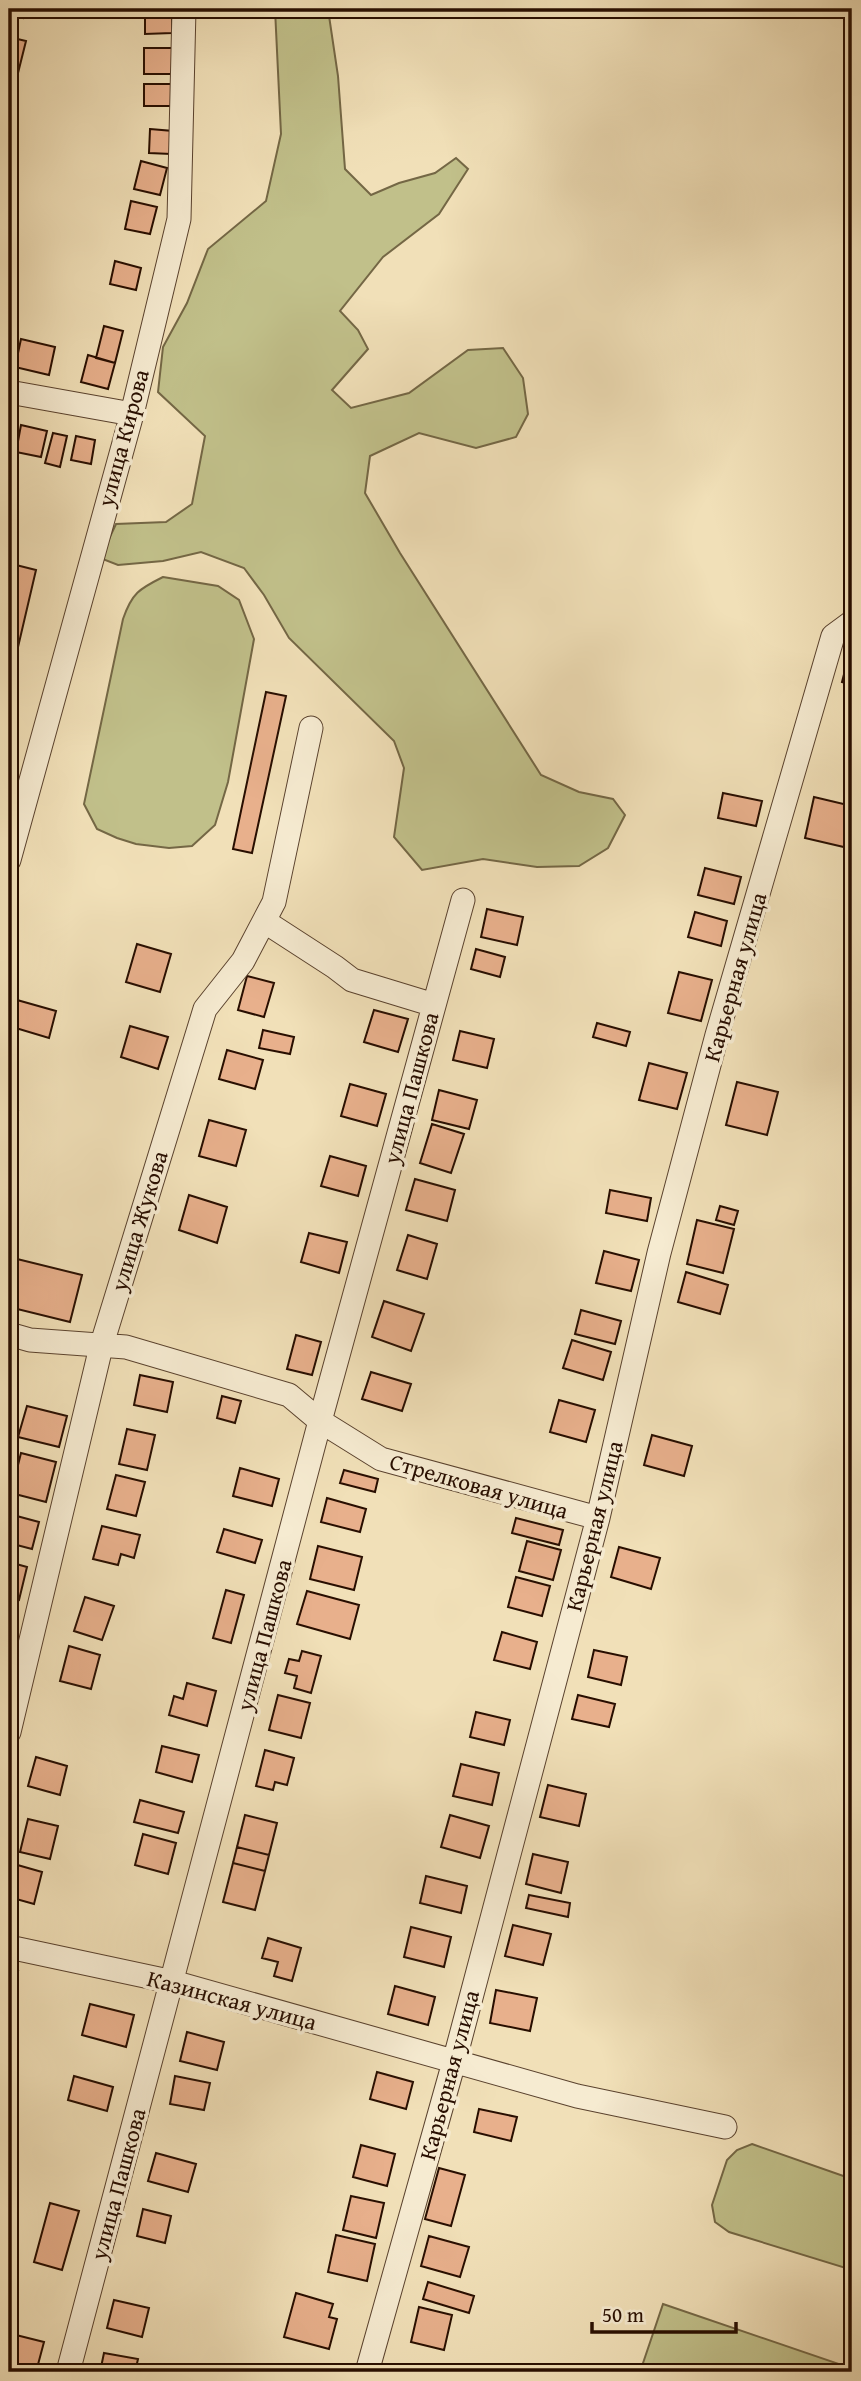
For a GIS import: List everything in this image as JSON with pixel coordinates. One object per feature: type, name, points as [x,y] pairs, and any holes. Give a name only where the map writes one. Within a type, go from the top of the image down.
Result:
[{"type":"street","name":"улица Кирова","points":[[9,860],[90,558],[132,414],[179,219],[184,9]]},
{"type":"street","points":[[9,391],[132,414]]},
{"type":"street","name":"Карьерная улица","points":[[367,2372],[454,2062],[598,1518],[659,1253],[717,1035],[833,636],[852,622]]},
{"type":"street","name":"улица Жукова","points":[[9,1732],[101,1347],[205,1009],[243,961],[274,902],[310,728]]},
{"type":"street","name":"улица Пашкова","points":[[68,2372],[320,1421],[463,900]]},
{"type":"street","points":[[264,921],[352,980],[434,1005]]},
{"type":"street","name":"Стрелковая улица","points":[[9,1334],[30,1340],[126,1347],[289,1395],[320,1421],[381,1459],[598,1518]]},
{"type":"street","name":"Казинская улица","points":[[9,1947],[173,1982],[577,2096],[725,2127]]},
{"type":"shaded area","points":[[275,9],[328,9],[338,76],[345,169],[371,195],[399,183],[435,173],[456,158],[468,169],[439,214],[383,257],[340,311],[358,330],[368,349],[332,390],[351,408],[409,393],[468,350],[503,348],[523,378],[528,414],[516,437],[476,448],[419,433],[370,456],[365,493],[541,775],[579,792],[613,799],[625,815],[608,848],[579,866],[537,867],[483,859],[422,870],[394,837],[404,768],[394,741],[289,638],[264,595],[244,568],[201,552],[163,561],[118,565],[100,558],[116,524],[166,522],[192,504],[205,436],[158,392],[163,347],[187,303],[208,249],[266,201],[281,134]]},
{"type":"shaded area","points":[[163,577],[218,586],[239,600],[254,639],[228,782],[215,825],[192,846],[169,848],[136,844],[97,829],[84,804],[123,619],[137,593]]},
{"type":"shaded area","points":[[752,2144],[852,2179],[852,2270],[729,2232],[715,2222],[712,2205],[727,2160],[737,2150]]},
{"type":"shaded area","points":[[663,2304],[839,2364],[836,2372],[640,2372]]},
{"type":"building","points":[[9,9],[25,9],[23,18],[9,15]]},
{"type":"building","points":[[172,14],[172,33],[145,34],[145,15]]},
{"type":"building","points":[[9,37],[26,41],[17,77],[9,75]]},
{"type":"building","points":[[144,48],[174,48],[174,74],[144,74]]},
{"type":"building","points":[[144,84],[172,84],[172,106],[144,106]]},
{"type":"building","points":[[9,91],[15,93],[9,119]]},
{"type":"building","points":[[150,129],[173,131],[171,154],[149,153]]},
{"type":"building","points":[[141,161],[167,168],[160,195],[134,189]]},
{"type":"building","points":[[131,201],[157,207],[150,234],[125,229]]},
{"type":"building","points":[[115,261],[141,268],[136,290],[110,284]]},
{"type":"building","points":[[104,326],[123,331],[115,363],[96,358]]},
{"type":"building","points":[[21,339],[55,347],[49,375],[15,367]]},
{"type":"building","points":[[88,355],[115,363],[108,389],[81,382]]},
{"type":"building","points":[[21,425],[47,431],[41,457],[16,452]]},
{"type":"building","points":[[53,433],[67,436],[60,467],[45,463]]},
{"type":"building","points":[[76,436],[95,440],[91,464],[71,460]]},
{"type":"building","points":[[12,564],[36,570],[15,660],[9,658],[9,577]]},
{"type":"building","points":[[852,647],[852,685],[842,682]]},
{"type":"building","points":[[266,692],[286,696],[252,853],[233,849]]},
{"type":"building","points":[[723,793],[762,801],[756,826],[718,818]]},
{"type":"building","points":[[814,797],[852,806],[848,848],[805,838]]},
{"type":"building","points":[[705,868],[741,877],[734,904],[698,895]]},
{"type":"building","points":[[487,909],[523,917],[517,945],[481,937]]},
{"type":"building","points":[[695,912],[727,921],[721,946],[688,937]]},
{"type":"building","points":[[137,944],[171,954],[160,992],[126,982]]},
{"type":"building","points":[[476,949],[505,957],[500,977],[471,969]]},
{"type":"building","points":[[679,972],[712,980],[701,1021],[668,1013]]},
{"type":"building","points":[[247,976],[274,983],[264,1017],[238,1010]]},
{"type":"building","points":[[10,998],[56,1011],[49,1038],[9,1026]]},
{"type":"building","points":[[374,1010],[408,1019],[398,1052],[364,1042]]},
{"type":"building","points":[[597,1023],[630,1032],[626,1046],[593,1037]]},
{"type":"building","points":[[130,1026],[168,1037],[158,1069],[121,1057]]},
{"type":"building","points":[[263,1030],[294,1037],[290,1054],[259,1048]]},
{"type":"building","points":[[460,1031],[494,1039],[487,1068],[453,1060]]},
{"type":"building","points":[[227,1050],[263,1060],[255,1089],[219,1079]]},
{"type":"building","points":[[649,1063],[687,1073],[677,1109],[639,1100]]},
{"type":"building","points":[[737,1082],[778,1092],[767,1135],[726,1125]]},
{"type":"building","points":[[350,1084],[386,1094],[377,1126],[341,1116]]},
{"type":"building","points":[[439,1090],[477,1100],[469,1129],[432,1120]]},
{"type":"building","points":[[9,1108],[18,1111],[9,1147]]},
{"type":"building","points":[[209,1120],[246,1130],[236,1166],[199,1156]]},
{"type":"building","points":[[432,1124],[464,1134],[451,1173],[420,1163]]},
{"type":"building","points":[[330,1156],[366,1166],[358,1196],[321,1186]]},
{"type":"building","points":[[415,1179],[455,1190],[447,1221],[406,1210]]},
{"type":"building","points":[[610,1190],[651,1198],[647,1221],[606,1213]]},
{"type":"building","points":[[189,1195],[227,1207],[217,1243],[179,1230]]},
{"type":"building","points":[[720,1206],[738,1211],[734,1225],[716,1220]]},
{"type":"building","points":[[697,1220],[734,1229],[723,1273],[687,1264]]},
{"type":"building","points":[[309,1233],[347,1242],[339,1273],[301,1262]]},
{"type":"building","points":[[408,1235],[437,1244],[427,1279],[397,1270]]},
{"type":"building","points":[[604,1251],[639,1260],[631,1291],[596,1283]]},
{"type":"building","points":[[9,1257],[82,1275],[70,1322],[9,1307]]},
{"type":"building","points":[[686,1272],[728,1285],[720,1314],[678,1302]]},
{"type":"building","points":[[384,1301],[424,1314],[411,1351],[372,1337]]},
{"type":"building","points":[[581,1310],[621,1321],[615,1344],[575,1334]]},
{"type":"building","points":[[296,1335],[321,1342],[312,1375],[287,1369]]},
{"type":"building","points":[[572,1340],[611,1352],[603,1380],[563,1368]]},
{"type":"building","points":[[371,1372],[411,1384],[402,1411],[362,1399]]},
{"type":"building","points":[[140,1375],[173,1382],[167,1412],[134,1405]]},
{"type":"building","points":[[222,1396],[241,1401],[235,1423],[217,1418]]},
{"type":"building","points":[[559,1400],[595,1410],[586,1442],[550,1432]]},
{"type":"building","points":[[27,1406],[67,1416],[59,1447],[18,1437]]},
{"type":"building","points":[[127,1429],[155,1435],[147,1470],[119,1464]]},
{"type":"building","points":[[652,1435],[692,1446],[684,1476],[644,1465]]},
{"type":"building","points":[[21,1453],[56,1462],[46,1502],[11,1493]]},
{"type":"building","points":[[240,1468],[279,1479],[272,1506],[233,1496]]},
{"type":"building","points":[[344,1470],[378,1479],[375,1492],[340,1483]]},
{"type":"building","points":[[116,1475],[145,1482],[136,1516],[107,1509]]},
{"type":"building","points":[[327,1498],[366,1509],[360,1532],[321,1522]]},
{"type":"building","points":[[13,1515],[39,1522],[32,1549],[9,1543]]},
{"type":"building","points":[[516,1518],[563,1530],[559,1545],[512,1533]]},
{"type":"building","points":[[102,1526],[140,1535],[134,1558],[121,1554],[118,1565],[93,1559]]},
{"type":"building","points":[[224,1529],[262,1540],[255,1563],[217,1552]]},
{"type":"building","points":[[527,1541],[561,1550],[553,1580],[519,1571]]},
{"type":"building","points":[[318,1546],[362,1557],[354,1590],[310,1579]]},
{"type":"building","points":[[619,1547],[660,1558],[651,1589],[611,1577]]},
{"type":"building","points":[[9,1562],[27,1567],[19,1600],[9,1597]]},
{"type":"building","points":[[516,1577],[550,1586],[542,1616],[508,1607]]},
{"type":"building","points":[[226,1590],[244,1595],[231,1643],[213,1638]]},
{"type":"building","points":[[307,1591],[359,1605],[350,1639],[297,1624]]},
{"type":"building","points":[[85,1597],[114,1606],[102,1640],[74,1631]]},
{"type":"building","points":[[502,1632],[537,1642],[530,1669],[494,1660]]},
{"type":"building","points":[[69,1646],[100,1655],[91,1689],[60,1681]]},
{"type":"building","points":[[594,1650],[627,1657],[621,1685],[588,1677]]},
{"type":"building","points":[[302,1651],[321,1656],[311,1693],[294,1688],[297,1676],[285,1673],[289,1659],[299,1661]]},
{"type":"building","points":[[187,1683],[216,1691],[207,1726],[169,1715],[174,1696],[183,1699]]},
{"type":"building","points":[[278,1695],[310,1703],[301,1738],[269,1730]]},
{"type":"building","points":[[578,1695],[615,1704],[609,1727],[572,1719]]},
{"type":"building","points":[[476,1712],[510,1720],[504,1745],[470,1737]]},
{"type":"building","points":[[162,1746],[199,1755],[192,1782],[156,1772]]},
{"type":"building","points":[[265,1750],[294,1758],[287,1785],[275,1782],[273,1790],[256,1786]]},
{"type":"building","points":[[36,1757],[67,1766],[60,1795],[28,1786]]},
{"type":"building","points":[[461,1764],[499,1773],[492,1805],[453,1796]]},
{"type":"building","points":[[548,1785],[586,1794],[579,1826],[540,1817]]},
{"type":"building","points":[[140,1800],[184,1812],[178,1833],[134,1822]]},
{"type":"building","points":[[245,1815],[277,1823],[269,1855],[237,1847]]},
{"type":"building","points":[[450,1815],[489,1826],[480,1858],[441,1847]]},
{"type":"building","points":[[28,1819],[58,1826],[50,1859],[20,1852]]},
{"type":"building","points":[[143,1834],[176,1843],[168,1874],[135,1865]]},
{"type":"building","points":[[237,1847],[269,1855],[265,1871],[233,1863]]},
{"type":"building","points":[[533,1854],[568,1862],[561,1893],[526,1884]]},
{"type":"building","points":[[233,1863],[265,1871],[255,1910],[223,1902]]},
{"type":"building","points":[[14,1864],[42,1872],[34,1904],[9,1897]]},
{"type":"building","points":[[426,1876],[467,1886],[461,1913],[420,1903]]},
{"type":"building","points":[[529,1895],[570,1903],[568,1917],[526,1908]]},
{"type":"building","points":[[513,1925],[551,1934],[543,1965],[505,1956]]},
{"type":"building","points":[[411,1927],[451,1937],[444,1967],[404,1957]]},
{"type":"building","points":[[268,1938],[301,1948],[292,1981],[274,1976],[278,1962],[262,1958]]},
{"type":"building","points":[[9,1969],[18,1971],[10,1997],[9,1996]]},
{"type":"building","points":[[395,1986],[435,1997],[428,2025],[388,2014]]},
{"type":"building","points":[[496,1990],[537,1998],[530,2031],[490,2023]]},
{"type":"building","points":[[90,2004],[134,2015],[126,2047],[82,2035]]},
{"type":"building","points":[[187,2032],[224,2042],[217,2070],[180,2061]]},
{"type":"building","points":[[377,2072],[413,2082],[406,2109],[370,2099]]},
{"type":"building","points":[[74,2076],[113,2087],[107,2111],[68,2100]]},
{"type":"building","points":[[175,2076],[210,2083],[204,2110],[170,2104]]},
{"type":"building","points":[[479,2109],[517,2117],[511,2141],[474,2132]]},
{"type":"building","points":[[361,2145],[395,2154],[387,2186],[353,2177]]},
{"type":"building","points":[[156,2153],[196,2164],[188,2192],[148,2181]]},
{"type":"building","points":[[439,2168],[465,2175],[451,2226],[425,2219]]},
{"type":"building","points":[[351,2196],[384,2203],[376,2238],[343,2230]]},
{"type":"building","points":[[50,2203],[79,2211],[62,2270],[34,2262]]},
{"type":"building","points":[[143,2209],[171,2216],[165,2243],[137,2236]]},
{"type":"building","points":[[336,2235],[375,2244],[367,2281],[328,2272]]},
{"type":"building","points":[[429,2236],[469,2247],[460,2277],[421,2266]]},
{"type":"building","points":[[428,2282],[474,2296],[469,2313],[423,2299]]},
{"type":"building","points":[[296,2293],[333,2304],[329,2317],[337,2319],[329,2349],[284,2337]]},
{"type":"building","points":[[114,2300],[149,2308],[142,2337],[107,2328]]},
{"type":"building","points":[[419,2307],[452,2315],[444,2350],[411,2342]]},
{"type":"building","points":[[16,2335],[44,2342],[36,2372],[9,2372]]},
{"type":"building","points":[[104,2353],[138,2359],[135,2372],[100,2372]]}]
